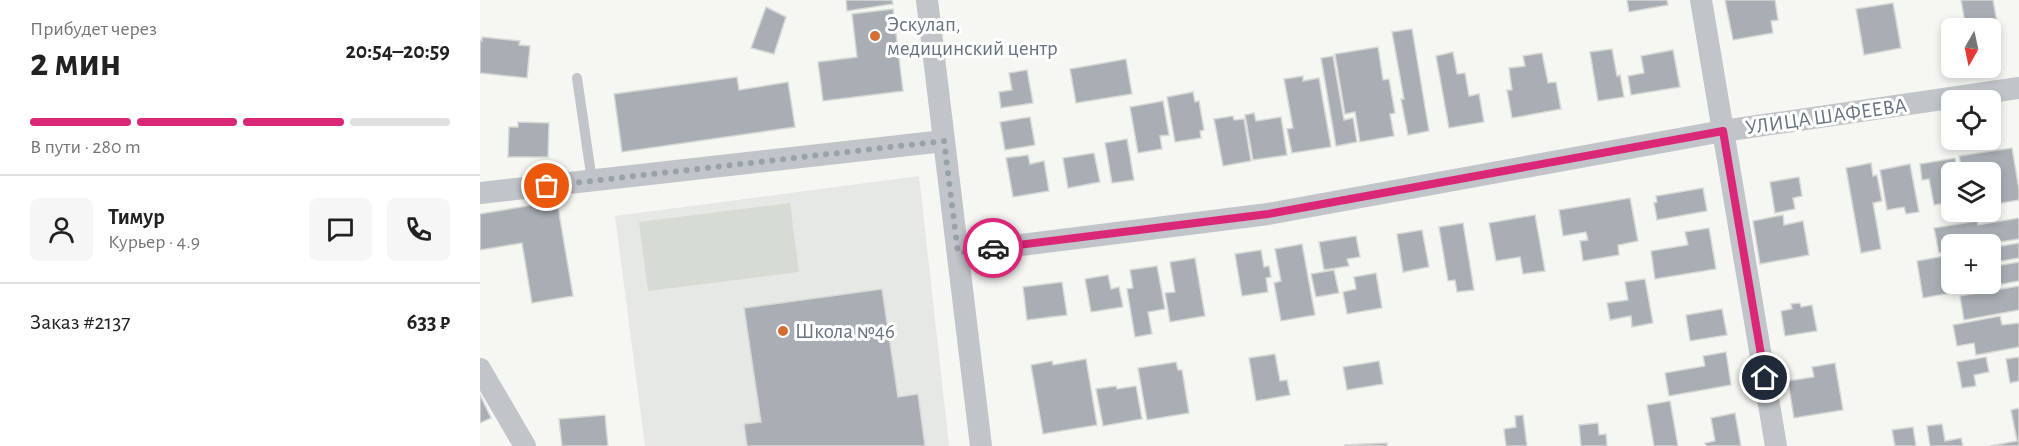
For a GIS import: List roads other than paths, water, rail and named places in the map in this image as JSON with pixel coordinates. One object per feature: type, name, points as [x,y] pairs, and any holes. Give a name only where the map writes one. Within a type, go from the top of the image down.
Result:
[{"type":"street","points":[[927,0],[981,446]]},
{"type":"street","points":[[1701,0],[1776,446]]},
{"type":"street","name":"УЛИЦА ШАФЕЕВА","points":[[958,253],[1268,214],[1723,131],[2019,88]]},
{"type":"street","points":[[480,194],[944,141]]},
{"type":"street","points":[[480,369],[525,446]]},
{"type":"lane","points":[[577,78],[592,181]]},
{"type":"place","name":"Эскулап, медицинский центр","points":[[875,36]]},
{"type":"place","name":"Школа №46","points":[[783,331]]}]
